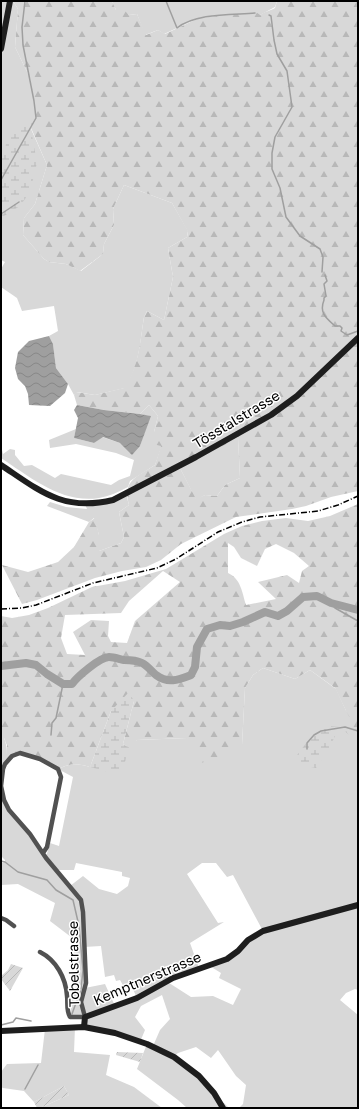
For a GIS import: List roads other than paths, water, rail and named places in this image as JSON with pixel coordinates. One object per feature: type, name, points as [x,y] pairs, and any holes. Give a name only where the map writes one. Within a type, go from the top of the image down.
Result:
[{"type":"street","points":[[1,49],[10,1]]},
{"type":"street","name":"Tösstalstrasse","points":[[1,465],[41,491],[63,501],[85,504],[113,500],[196,457],[271,415],[297,396],[358,338]]},
{"type":"street","name":"Tobelstrasse","points":[[43,853],[47,847],[61,777],[58,769],[36,758],[20,753],[12,756],[5,764],[1,786],[4,800],[9,810],[30,834],[43,853],[77,894],[82,905],[86,983],[81,1002],[85,1017]]},
{"type":"street","name":"Kemptnerstrasse","points":[[84,1027],[85,1017],[137,998],[161,983],[173,978],[227,959],[238,951],[248,940],[263,931],[358,905]]},
{"type":"street","points":[[1,918],[14,926]]},
{"type":"street","points":[[40,952],[52,961],[59,970],[67,990],[67,1010],[70,1017],[85,1017]]},
{"type":"street","points":[[1,1031],[84,1027],[115,1033],[147,1044],[168,1053],[199,1076],[214,1093],[224,1108]]},
{"type":"water","points":[[49,336],[53,344],[56,368],[68,384],[65,393],[50,406],[29,405],[28,394],[25,386],[18,379],[15,368],[18,352],[29,341]]},
{"type":"water","points":[[77,405],[151,416],[140,446],[132,455],[120,443],[103,437],[94,443],[74,438],[78,418],[74,410]]},
{"type":"waterway","points":[[1,180],[36,118],[23,45],[22,27],[25,1]]},
{"type":"waterway","points":[[166,1],[177,28],[185,23],[204,17],[255,13]]},
{"type":"waterway","points":[[269,15],[271,16],[277,54],[287,71],[292,107],[275,137],[272,153],[272,169],[280,188],[286,217],[300,236],[320,249],[323,257],[322,272]]},
{"type":"waterway","points":[[1,214],[19,202]]},
{"type":"waterway","points":[[325,275],[327,281],[324,284],[326,296],[324,298],[322,308],[324,315],[335,326],[340,326],[342,328],[341,331],[347,335],[358,331]]},
{"type":"waterway","points":[[1,666],[26,663],[36,665],[63,684],[72,684],[84,672],[100,660],[111,657],[140,662],[160,678],[165,680],[173,680],[191,675],[195,667],[197,647],[207,629],[220,625],[230,626],[265,612],[278,616],[287,611],[303,597],[317,596],[331,603],[358,610]]},
{"type":"waterway","points":[[331,603],[335,608],[358,621]]},
{"type":"waterway","points":[[51,735],[52,723],[56,718],[63,684]]},
{"type":"waterway","points":[[307,749],[307,743],[314,735],[321,731],[345,727],[358,731]]},
{"type":"waterway","points":[[1,861],[5,862],[18,872],[47,880],[56,890],[73,900],[79,926],[83,970],[81,989],[72,1014]]},
{"type":"waterway","points":[[1,1025],[13,1022],[16,1018],[31,1021]]},
{"type":"waterway","points":[[25,1089],[38,1065]]},
{"type":"railway","points":[[1,609],[22,608],[36,605],[93,583],[157,568],[176,559],[218,532],[242,522],[260,517],[318,511],[338,505],[358,496]]}]
